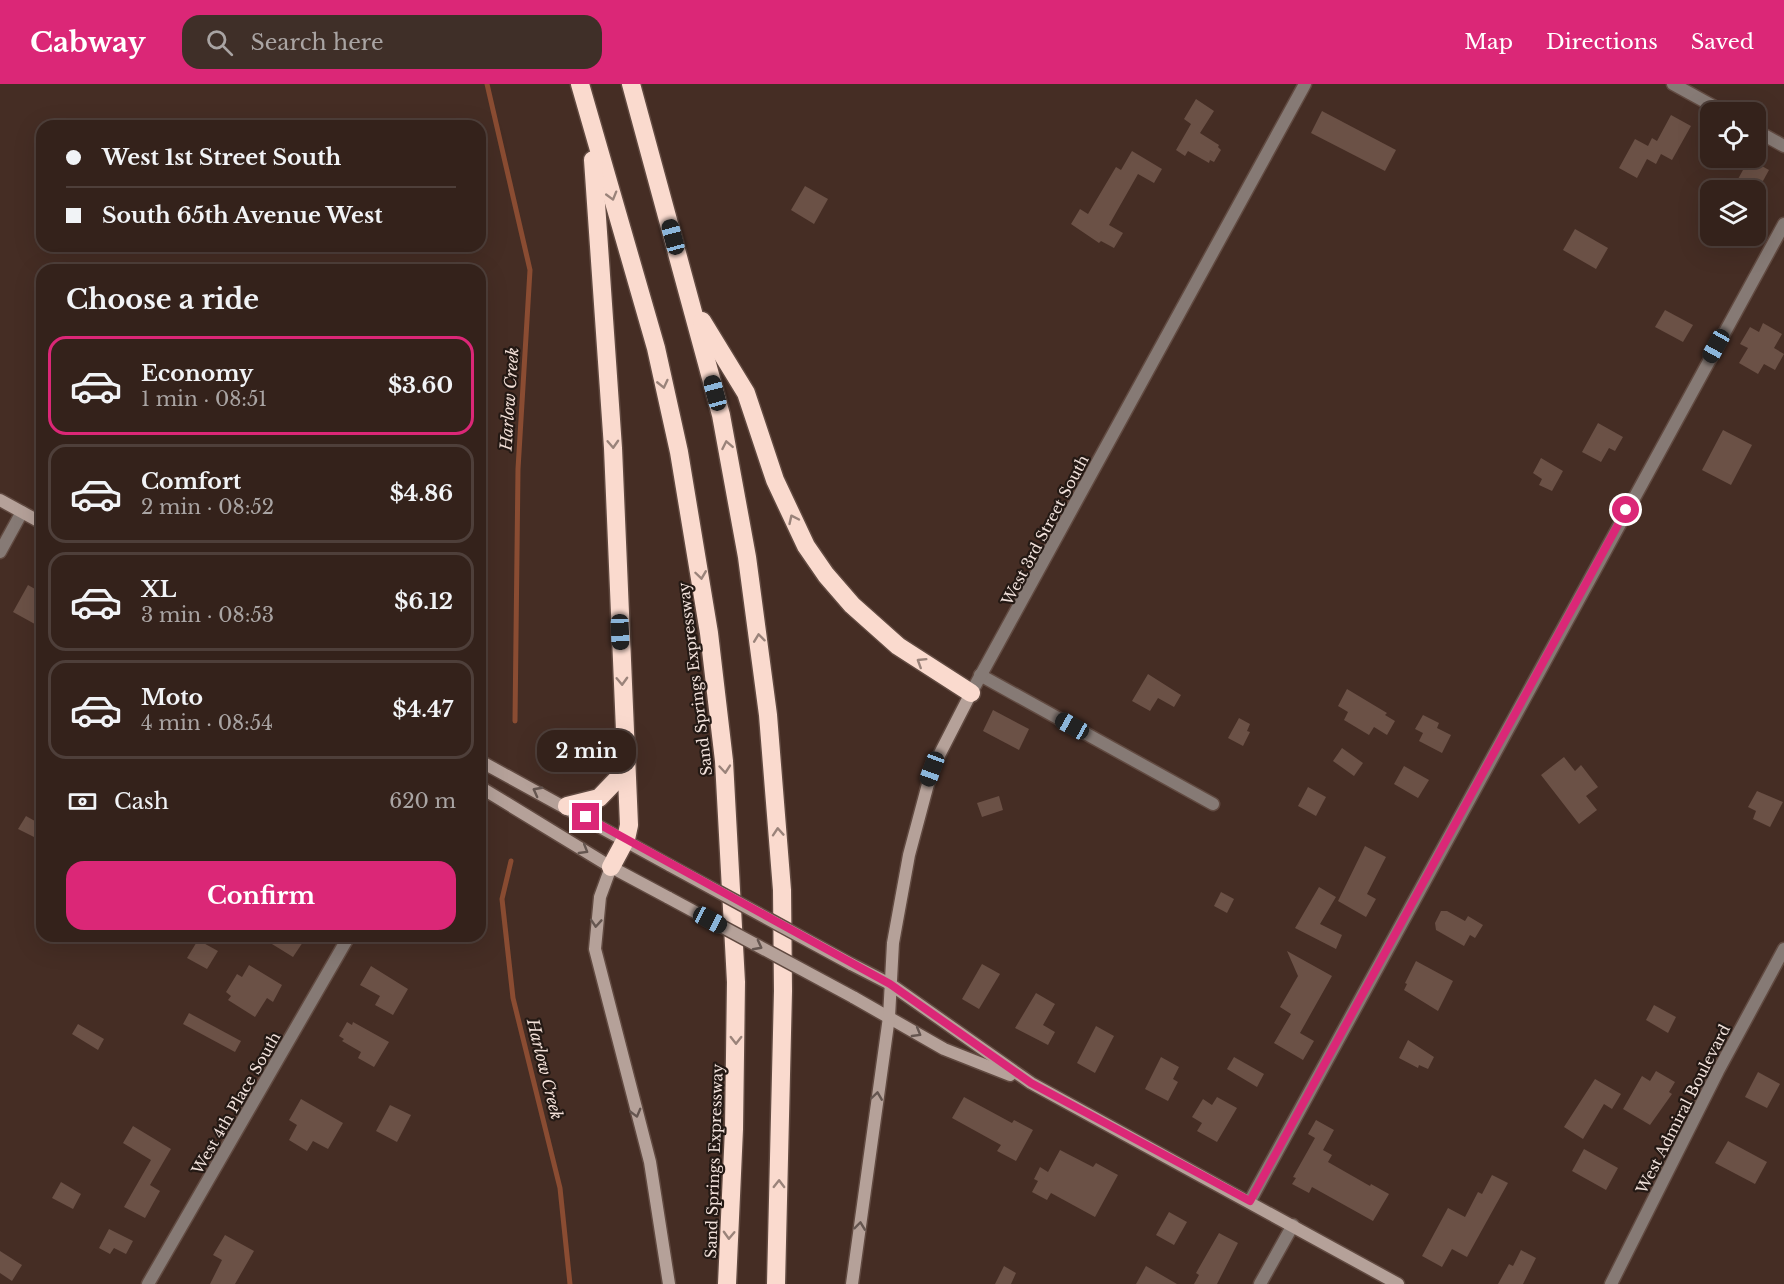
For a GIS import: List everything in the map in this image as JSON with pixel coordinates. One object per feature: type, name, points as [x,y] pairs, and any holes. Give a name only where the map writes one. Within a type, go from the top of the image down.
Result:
[{"type":"highway","name":"Sand Springs Expressway","points":[[580,84],[656,348],[679,452],[709,633],[724,761],[736,982],[728,1284]]},
{"type":"highway","points":[[631,84],[721,415],[735,488],[768,715],[782,890],[783,935],[776,1284]]},
{"type":"highway","points":[[590,119],[605,302],[629,825],[626,839],[611,867]]},
{"type":"highway","points":[[691,304],[746,393],[775,480],[806,546],[826,575],[852,605],[898,646],[971,693]]},
{"type":"highway","points":[[567,806],[599,798],[626,770]]},
{"type":"street","name":"West 3rd Street South","points":[[852,1284],[889,1017],[893,943],[909,855],[924,791],[932,769],[980,675],[1013,620],[1305,84]]},
{"type":"street","points":[[1673,84],[1706,102]]},
{"type":"street","points":[[1766,136],[1784,146]]},
{"type":"street","points":[[1250,1201],[1784,224]]},
{"type":"street","points":[[0,500],[36,520]]},
{"type":"street","points":[[0,552],[22,512]]},
{"type":"street","points":[[980,675],[1213,804]]},
{"type":"street","points":[[486,764],[567,806],[671,866],[890,984],[1031,1083],[1398,1284]]},
{"type":"street","points":[[486,791],[611,867],[853,997],[944,1049],[1031,1083]]},
{"type":"street","points":[[611,867],[600,897],[595,949],[602,986],[650,1162],[669,1284]]},
{"type":"street","name":"West 4th Place South","points":[[148,1284],[346,942]]},
{"type":"street","name":"West Admiral Boulevard","points":[[1611,1284],[1718,1071],[1784,949]]},
{"type":"street","points":[[1260,1284],[1293,1225]]},
{"type":"building","points":[[1196,99],[1214,111],[1200,133],[1219,145],[1221,150],[1214,162],[1210,160],[1209,163],[1188,151],[1185,156],[1176,150],[1191,124],[1184,119]]},
{"type":"building","points":[[1322,111],[1396,150],[1385,171],[1311,133]]},
{"type":"building","points":[[1671,115],[1691,126],[1672,160],[1661,154],[1656,164],[1647,159],[1637,178],[1619,168],[1635,139],[1648,146],[1652,138],[1657,141]]},
{"type":"building","points":[[1132,151],[1162,169],[1154,183],[1138,174],[1109,225],[1123,233],[1114,248],[1101,241],[1099,243],[1071,224],[1080,209],[1088,214],[1116,167],[1121,170]]},
{"type":"building","points":[[1744,168],[1769,170],[1764,180],[1737,180]]},
{"type":"building","points":[[805,186],[828,199],[814,224],[791,210]]},
{"type":"building","points":[[1575,229],[1608,248],[1596,269],[1563,250]]},
{"type":"building","points":[[1665,310],[1693,325],[1683,342],[1655,327]]},
{"type":"building","points":[[1763,323],[1782,334],[1774,348],[1784,354],[1775,370],[1764,364],[1758,374],[1739,363],[1748,348],[1740,344],[1750,327],[1759,332]]},
{"type":"building","points":[[1598,423],[1623,437],[1615,451],[1609,448],[1601,462],[1582,452]]},
{"type":"building","points":[[1723,430],[1752,445],[1731,485],[1702,470]]},
{"type":"building","points":[[1541,458],[1563,471],[1552,491],[1539,485],[1542,479],[1533,473]]},
{"type":"building","points":[[28,585],[36,590],[36,625],[13,612]]},
{"type":"building","points":[[1148,674],[1181,695],[1174,707],[1158,698],[1150,711],[1132,701]]},
{"type":"building","points":[[1347,689],[1387,713],[1385,715],[1395,721],[1387,735],[1374,727],[1369,735],[1344,720],[1348,712],[1338,706]]},
{"type":"building","points":[[993,710],[1029,729],[1019,750],[983,731]]},
{"type":"building","points":[[1423,715],[1439,723],[1437,728],[1451,735],[1442,753],[1419,741],[1423,733],[1415,729]]},
{"type":"building","points":[[1239,718],[1250,724],[1247,731],[1250,732],[1243,746],[1228,738]]},
{"type":"building","points":[[1342,748],[1363,763],[1354,776],[1333,761]]},
{"type":"building","points":[[1564,757],[1575,771],[1581,765],[1598,787],[1586,796],[1597,810],[1579,824],[1541,775]]},
{"type":"building","points":[[1404,766],[1429,780],[1418,798],[1394,784]]},
{"type":"building","points":[[1308,787],[1326,797],[1316,816],[1298,806]]},
{"type":"building","points":[[1757,791],[1783,802],[1770,827],[1753,819],[1756,811],[1748,807]]},
{"type":"building","points":[[999,796],[1003,810],[982,817],[977,803]]},
{"type":"building","points":[[26,816],[36,822],[36,838],[18,829]]},
{"type":"building","points":[[1365,846],[1386,857],[1367,894],[1376,899],[1366,917],[1338,901]]},
{"type":"building","points":[[1319,887],[1336,897],[1320,924],[1342,935],[1336,949],[1295,928]]},
{"type":"building","points":[[1221,892],[1234,899],[1227,913],[1214,906]]},
{"type":"building","points":[[1441,911],[1447,911],[1465,921],[1468,916],[1483,925],[1475,938],[1470,935],[1464,946],[1436,930],[1435,923]]},
{"type":"building","points":[[197,942],[202,942],[218,951],[207,969],[187,958]]},
{"type":"building","points":[[269,942],[303,942],[293,957]]},
{"type":"building","points":[[1287,951],[1332,976],[1300,1033],[1314,1041],[1303,1060],[1274,1043],[1291,1014],[1280,1007],[1298,976]]},
{"type":"building","points":[[1416,961],[1453,981],[1438,1011],[1404,990]]},
{"type":"building","points":[[982,964],[1000,974],[979,1009],[962,999]]},
{"type":"building","points":[[249,965],[282,985],[273,1002],[267,998],[255,1017],[228,1000],[231,996],[226,992],[237,974],[242,977]]},
{"type":"building","points":[[371,966],[408,989],[393,1015],[375,1005],[380,996],[360,985]]},
{"type":"building","points":[[1036,993],[1055,1004],[1043,1025],[1055,1032],[1048,1045],[1015,1028]]},
{"type":"building","points":[[1654,1005],[1676,1017],[1668,1033],[1646,1020]]},
{"type":"building","points":[[189,1013],[241,1041],[235,1052],[183,1024]]},
{"type":"building","points":[[347,1022],[352,1025],[353,1022],[389,1042],[374,1067],[358,1058],[361,1052],[342,1041],[344,1039],[339,1036]]},
{"type":"building","points":[[78,1024],[104,1039],[98,1050],[72,1034]]},
{"type":"building","points":[[1096,1026],[1114,1036],[1095,1073],[1077,1063]]},
{"type":"building","points":[[1408,1040],[1434,1057],[1428,1069],[1419,1065],[1418,1068],[1399,1058]]},
{"type":"building","points":[[1161,1057],[1179,1067],[1173,1079],[1178,1082],[1168,1101],[1145,1089]]},
{"type":"building","points":[[1234,1057],[1264,1074],[1257,1087],[1227,1069]]},
{"type":"building","points":[[1656,1071],[1675,1082],[1669,1092],[1672,1094],[1650,1125],[1623,1109],[1642,1076],[1650,1081]]},
{"type":"building","points":[[1758,1072],[1780,1084],[1767,1108],[1745,1097]]},
{"type":"building","points":[[1595,1079],[1621,1094],[1612,1109],[1604,1104],[1583,1139],[1564,1127]]},
{"type":"building","points":[[964,1097],[1012,1123],[1014,1120],[1033,1130],[1016,1161],[997,1151],[1001,1145],[952,1118]]},
{"type":"building","points":[[1217,1097],[1237,1108],[1217,1142],[1197,1131],[1202,1123],[1192,1117],[1203,1099],[1212,1105]]},
{"type":"building","points":[[301,1099],[343,1123],[328,1149],[313,1141],[307,1151],[289,1140],[297,1125],[289,1120]]},
{"type":"building","points":[[390,1105],[411,1115],[397,1142],[376,1131]]},
{"type":"building","points":[[1316,1120],[1334,1130],[1323,1150],[1332,1155],[1328,1162],[1389,1194],[1373,1221],[1312,1187],[1309,1193],[1292,1184],[1296,1178],[1293,1177],[1315,1138],[1308,1134]]},
{"type":"building","points":[[133,1126],[171,1149],[150,1185],[160,1191],[145,1218],[124,1207],[151,1160],[123,1143]]},
{"type":"building","points":[[1728,1141],[1767,1162],[1755,1184],[1715,1163]]},
{"type":"building","points":[[1584,1149],[1618,1168],[1606,1190],[1572,1171]]},
{"type":"building","points":[[1060,1150],[1093,1167],[1096,1163],[1118,1175],[1095,1217],[1051,1193],[1047,1200],[1032,1192],[1038,1181],[1034,1179],[1040,1167],[1048,1172]]},
{"type":"building","points":[[1492,1175],[1508,1183],[1467,1257],[1452,1249],[1442,1267],[1422,1256],[1448,1208],[1465,1217],[1478,1192],[1482,1194]]},
{"type":"building","points":[[61,1182],[81,1194],[73,1209],[52,1198]]},
{"type":"building","points":[[1169,1212],[1187,1222],[1174,1245],[1156,1235]]},
{"type":"building","points":[[109,1229],[133,1241],[126,1254],[114,1248],[110,1254],[99,1248]]},
{"type":"building","points":[[1219,1233],[1238,1243],[1217,1284],[1194,1284],[1199,1275],[1196,1273]]},
{"type":"building","points":[[225,1235],[254,1251],[235,1284],[210,1284],[222,1260],[213,1255]]},
{"type":"building","points":[[1521,1250],[1536,1258],[1523,1284],[1498,1284],[1509,1264],[1513,1266]]},
{"type":"building","points":[[0,1251],[22,1265],[12,1281],[0,1273]]},
{"type":"building","points":[[1004,1266],[1016,1273],[1011,1284],[995,1284]]},
{"type":"building","points":[[1146,1266],[1177,1284],[1136,1284]]},
{"type":"waterway","name":"Harlow Creek","points":[[487,84],[530,270],[518,469],[515,721]]},
{"type":"waterway","name":"Harlow Creek","points":[[511,861],[502,899],[513,998],[560,1188],[570,1284]]},
{"type":"route","points":[[586,817],[711,888],[890,984],[1031,1083],[1250,1201],[1626,510]]}]
